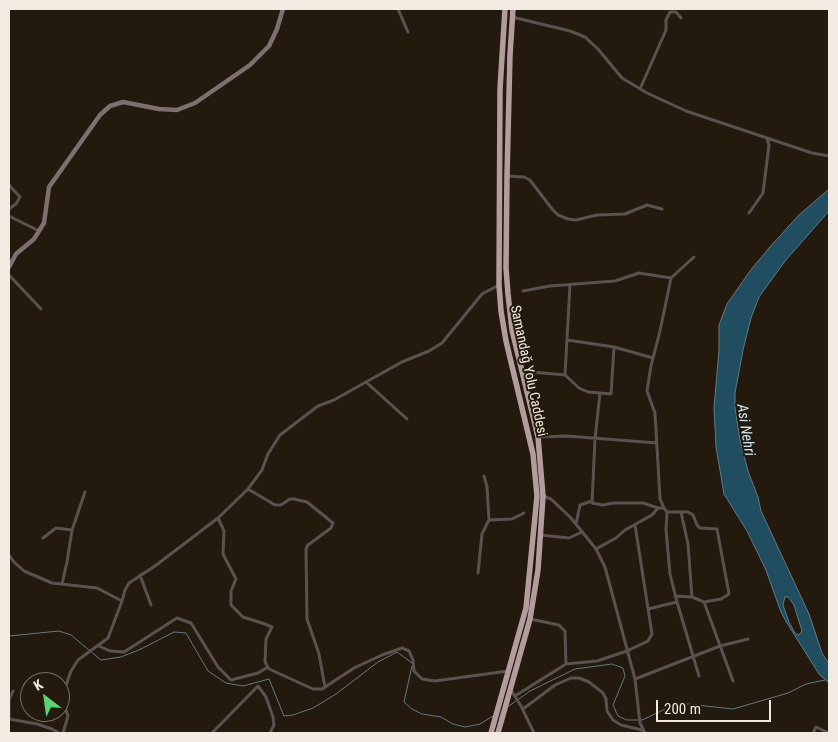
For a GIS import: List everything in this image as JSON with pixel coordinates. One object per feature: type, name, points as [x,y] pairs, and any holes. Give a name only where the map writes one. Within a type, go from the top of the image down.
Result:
[{"type":"highway","name":"Samandağ Yolu Caddesi","points":[[491,733],[526,608],[540,496],[534,454],[506,341],[499,285],[500,89],[505,9]]},
{"type":"highway","name":"Samandağ Yolu Caddesi","points":[[498,732],[530,619],[538,570],[540,534],[538,436],[512,330],[506,268],[513,9]]},
{"type":"street","points":[[9,267],[16,254],[34,239],[44,223],[49,186],[100,114],[110,106],[124,102],[160,109],[177,110],[196,103],[250,65],[269,46],[283,9]]},
{"type":"street","points":[[398,9],[408,32]]},
{"type":"street","points":[[640,89],[666,30],[666,20],[670,12],[676,12],[681,18]]},
{"type":"street","points":[[512,17],[570,31],[585,38],[598,49],[622,78],[640,89],[686,111],[812,154],[829,156]]},
{"type":"street","points":[[749,213],[763,193],[767,138]]},
{"type":"street","points":[[507,176],[524,177],[530,180],[552,210],[568,220],[597,215],[625,214],[647,206],[662,209]]},
{"type":"street","points":[[9,184],[20,197],[16,204],[9,208]]},
{"type":"street","points":[[9,216],[39,231]]},
{"type":"street","points":[[694,257],[671,278],[647,391],[655,413],[660,499],[667,512],[666,530],[670,574],[699,676]]},
{"type":"street","points":[[523,292],[550,286],[614,282],[639,273],[671,278]]},
{"type":"street","points":[[9,275],[41,309]]},
{"type":"street","points":[[63,733],[68,716],[64,704],[65,688],[71,671],[78,660],[108,638],[129,583],[155,566],[218,518],[248,489],[262,470],[268,454],[280,436],[318,406],[334,400],[402,362],[429,352],[442,343],[482,294],[499,285]]},
{"type":"street","points":[[565,375],[570,285]]},
{"type":"street","points":[[567,340],[614,347],[653,358]]},
{"type":"street","points":[[521,371],[565,375],[579,388],[588,392],[611,394],[614,347]]},
{"type":"street","points":[[366,382],[407,419]]},
{"type":"street","points":[[592,501],[600,394]]},
{"type":"street","points":[[538,436],[567,436],[657,443]]},
{"type":"street","points":[[478,573],[482,534],[489,520],[487,488],[484,476]]},
{"type":"street","points":[[248,489],[276,505],[281,505],[290,499],[307,502],[332,523],[331,528],[308,545],[306,549],[307,619],[319,654],[325,687]]},
{"type":"street","points":[[62,584],[72,530],[85,492]]},
{"type":"street","points":[[540,496],[551,499],[576,524],[596,549],[605,568],[634,679],[640,723],[644,732]]},
{"type":"street","points":[[576,524],[580,505],[592,501]]},
{"type":"street","points":[[592,501],[592,503],[603,505],[643,503],[664,508]]},
{"type":"street","points":[[596,549],[652,515],[658,508]]},
{"type":"street","points":[[667,512],[688,512],[693,515],[700,528],[717,529],[729,594],[721,599],[704,602],[692,597],[676,596]]},
{"type":"street","points":[[681,512],[688,544],[692,597]]},
{"type":"street","points":[[489,520],[512,519],[524,513]]},
{"type":"street","points":[[218,518],[224,531],[223,554],[236,579],[231,591],[231,605],[243,617],[272,628],[266,639],[264,662],[268,667],[313,689],[322,689],[354,668],[402,648],[409,651],[413,660],[414,671],[422,680],[435,681],[509,670]]},
{"type":"street","points":[[515,697],[566,664],[597,660],[627,651],[648,641],[652,634],[635,524]]},
{"type":"street","points":[[43,538],[56,528],[72,530]]},
{"type":"street","points":[[540,534],[569,538],[582,532]]},
{"type":"street","points":[[9,554],[14,562],[24,571],[52,583],[97,588],[122,601]]},
{"type":"street","points":[[140,575],[151,605]]},
{"type":"street","points":[[648,609],[677,602]]},
{"type":"street","points":[[704,602],[733,681]]},
{"type":"street","points":[[99,646],[110,651],[124,652],[177,618],[191,623],[218,667],[231,680],[258,673],[268,667]]},
{"type":"street","points":[[530,619],[558,625],[565,631],[566,664]]},
{"type":"street","points":[[634,679],[720,646],[748,639]]},
{"type":"street","points":[[523,708],[555,685],[571,678],[579,678],[589,682],[603,694],[606,699],[607,711],[613,720],[644,732]]},
{"type":"street","points":[[212,733],[258,686],[266,697],[273,717],[274,725],[270,733]]},
{"type":"street","points":[[510,689],[523,708],[534,733]]},
{"type":"street","points":[[13,691],[9,700],[9,719],[52,729],[59,733]]},
{"type":"street","points":[[813,733],[816,727],[829,733]]},
{"type":"water","points":[[829,189],[829,211],[785,261],[759,297],[751,318],[743,350],[735,393],[735,408],[740,440],[761,511],[809,614],[822,653],[829,664],[829,683],[819,674],[787,623],[781,612],[766,570],[747,531],[724,494],[716,447],[714,408],[719,350],[719,325],[727,304],[750,271],[799,215]],"holes":[[[785,597],[788,597],[794,605],[802,631],[799,635],[795,633],[789,622],[783,605]]]},
{"type":"waterway","points":[[9,636],[59,631],[71,635],[101,660],[121,657],[174,632],[186,633],[208,671],[226,683],[243,686],[269,679],[284,716],[313,708],[336,694],[378,662],[397,652],[412,663]]},
{"type":"waterway","points":[[519,699],[530,691],[575,669],[612,664],[623,668],[625,676],[613,705],[618,716],[627,720],[642,720],[678,703],[733,709],[788,693],[806,684],[825,680]]},
{"type":"waterway","points":[[412,666],[404,702],[412,709],[422,714],[441,717],[453,724],[465,727],[480,724],[493,716]]},
{"type":"waterway","points":[[509,706],[516,701]]},
{"type":"water label","name":"Asi Nehri","points":[[745,430]]}]
